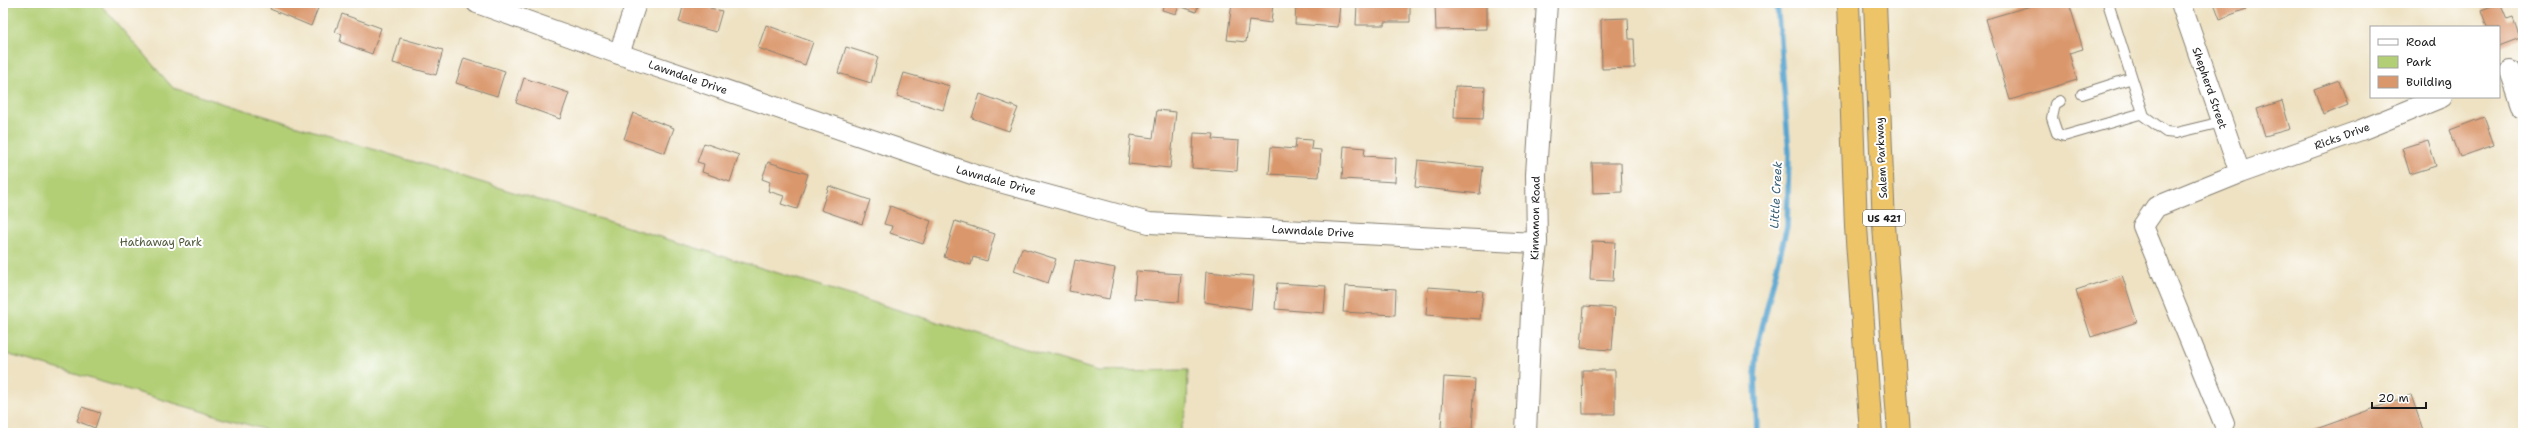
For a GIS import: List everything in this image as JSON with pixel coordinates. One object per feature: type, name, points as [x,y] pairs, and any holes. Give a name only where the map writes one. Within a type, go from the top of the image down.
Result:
[{"type":"highway","name":"US 421","points":[[1848,3],[1857,234],[1871,433]]},
{"type":"highway","name":"Salem Parkway","points":[[1875,3],[1884,233],[1899,433]]},
{"type":"street","name":"Lawndale Drive","points":[[478,3],[619,54],[978,176],[1149,223],[1537,243]]},
{"type":"street","points":[[619,54],[636,3]]},
{"type":"street","name":"Kinnamon Road","points":[[1526,433],[1532,288],[1537,243],[1536,174],[1547,3]]},
{"type":"street","name":"Shepherd Street","points":[[2180,3],[2240,173]]},
{"type":"street","points":[[2511,71],[2523,108]]},
{"type":"street","name":"Ricks Drive","points":[[2224,423],[2143,226],[2156,207],[2240,173],[2361,130],[2440,98]]},
{"type":"lane","points":[[2108,3],[2143,113],[2155,125],[2166,132],[2176,133],[2222,122]]},
{"type":"lane","points":[[2082,94],[2132,78]]},
{"type":"lane","points":[[2060,101],[2055,104],[2052,118],[2058,133],[2064,136],[2143,113]]},
{"type":"green space","name":"Hathaway Park","points":[[3,3],[99,3],[173,88],[1098,371],[1188,370],[1187,407],[1180,433],[276,433],[3,353]]},
{"type":"building","points":[[272,3],[320,3],[311,26],[270,9]]},
{"type":"building","points":[[684,3],[711,3],[710,8],[722,11],[716,32],[679,22]]},
{"type":"building","points":[[1164,3],[1199,3],[1196,12],[1179,6],[1176,14],[1162,10]]},
{"type":"building","points":[[1232,3],[1273,3],[1271,23],[1249,20],[1246,42],[1227,40]]},
{"type":"building","points":[[1296,3],[1340,3],[1338,27],[1295,24]]},
{"type":"building","points":[[1357,3],[1410,3],[1410,22],[1385,22],[1385,25],[1356,25]]},
{"type":"building","points":[[1435,3],[1487,3],[1487,29],[1436,30]]},
{"type":"building","points":[[2041,3],[2069,3],[2083,49],[2069,53],[2077,80],[2010,100],[1986,19]]},
{"type":"building","points":[[2214,3],[2244,3],[2246,9],[2220,19]]},
{"type":"building","points":[[2500,3],[2507,20],[2513,18],[2520,38],[2500,46],[2500,26],[2487,26],[2481,10]]},
{"type":"building","points":[[342,14],[381,28],[372,54],[340,42],[342,34],[335,32]]},
{"type":"building","points":[[1628,18],[1629,39],[1634,39],[1635,68],[1602,69],[1601,19]]},
{"type":"building","points":[[766,25],[813,42],[805,65],[758,48]]},
{"type":"building","points":[[400,38],[443,50],[436,75],[393,63]]},
{"type":"building","points":[[846,47],[878,57],[871,83],[838,73]]},
{"type":"building","points":[[464,58],[505,71],[497,96],[456,83]]},
{"type":"building","points":[[904,73],[950,86],[943,110],[897,96]]},
{"type":"building","points":[[524,78],[569,93],[560,119],[516,103]]},
{"type":"building","points":[[2339,80],[2348,105],[2323,115],[2314,89]]},
{"type":"building","points":[[1455,86],[1485,87],[1483,119],[1454,118]]},
{"type":"building","points":[[980,94],[1018,108],[1009,131],[972,118]]},
{"type":"building","points":[[2282,101],[2290,129],[2265,136],[2257,109]]},
{"type":"building","points":[[1157,110],[1176,112],[1170,168],[1128,164],[1131,135],[1153,138]]},
{"type":"building","points":[[633,113],[674,128],[665,153],[624,139]]},
{"type":"building","points":[[2484,117],[2494,145],[2460,157],[2450,130]]},
{"type":"building","points":[[1194,133],[1214,134],[1213,139],[1239,141],[1237,171],[1192,168]]},
{"type":"building","points":[[1296,139],[1312,140],[1311,149],[1321,150],[1319,177],[1269,174],[1271,147],[1295,149]]},
{"type":"building","points":[[2428,140],[2436,166],[2410,174],[2402,148]]},
{"type":"building","points":[[704,143],[739,155],[730,182],[702,172],[704,164],[697,162]]},
{"type":"building","points":[[1344,146],[1365,148],[1364,156],[1396,158],[1395,182],[1342,179]]},
{"type":"building","points":[[1418,160],[1483,167],[1480,194],[1415,187]]},
{"type":"building","points":[[768,162],[808,174],[797,209],[781,204],[784,196],[768,191],[770,182],[762,179]]},
{"type":"building","points":[[1592,163],[1621,163],[1622,192],[1593,193]]},
{"type":"building","points":[[829,186],[870,200],[862,224],[821,210]]},
{"type":"building","points":[[890,206],[931,221],[923,244],[890,233],[892,226],[884,224]]},
{"type":"building","points":[[955,221],[995,234],[987,261],[973,257],[971,265],[944,257]]},
{"type":"building","points":[[1592,241],[1615,242],[1613,281],[1590,280]]},
{"type":"building","points":[[1022,248],[1056,259],[1048,283],[1014,271]]},
{"type":"building","points":[[1075,260],[1115,268],[1109,299],[1069,291]]},
{"type":"building","points":[[1136,271],[1181,274],[1179,302],[1134,299]]},
{"type":"building","points":[[1206,272],[1254,276],[1251,309],[1204,302]]},
{"type":"building","points":[[2122,275],[2137,322],[2091,337],[2076,290]]},
{"type":"building","points":[[1277,283],[1326,286],[1324,313],[1275,309]]},
{"type":"building","points":[[1345,286],[1396,289],[1395,315],[1343,312]]},
{"type":"building","points":[[1428,287],[1483,291],[1480,319],[1426,315]]},
{"type":"building","points":[[1584,306],[1615,308],[1612,350],[1581,348]]},
{"type":"building","points":[[1582,370],[1615,370],[1615,414],[1583,414]]},
{"type":"building","points":[[1444,377],[1475,379],[1472,430],[1441,428]]},
{"type":"building","points":[[2411,395],[2424,433],[2305,433]]},
{"type":"building","points":[[82,407],[100,413],[95,428],[77,421]]},
{"type":"waterway","name":"Little Creek","points":[[1757,433],[1755,376],[1758,344],[1787,226],[1789,153],[1777,3]]}]
